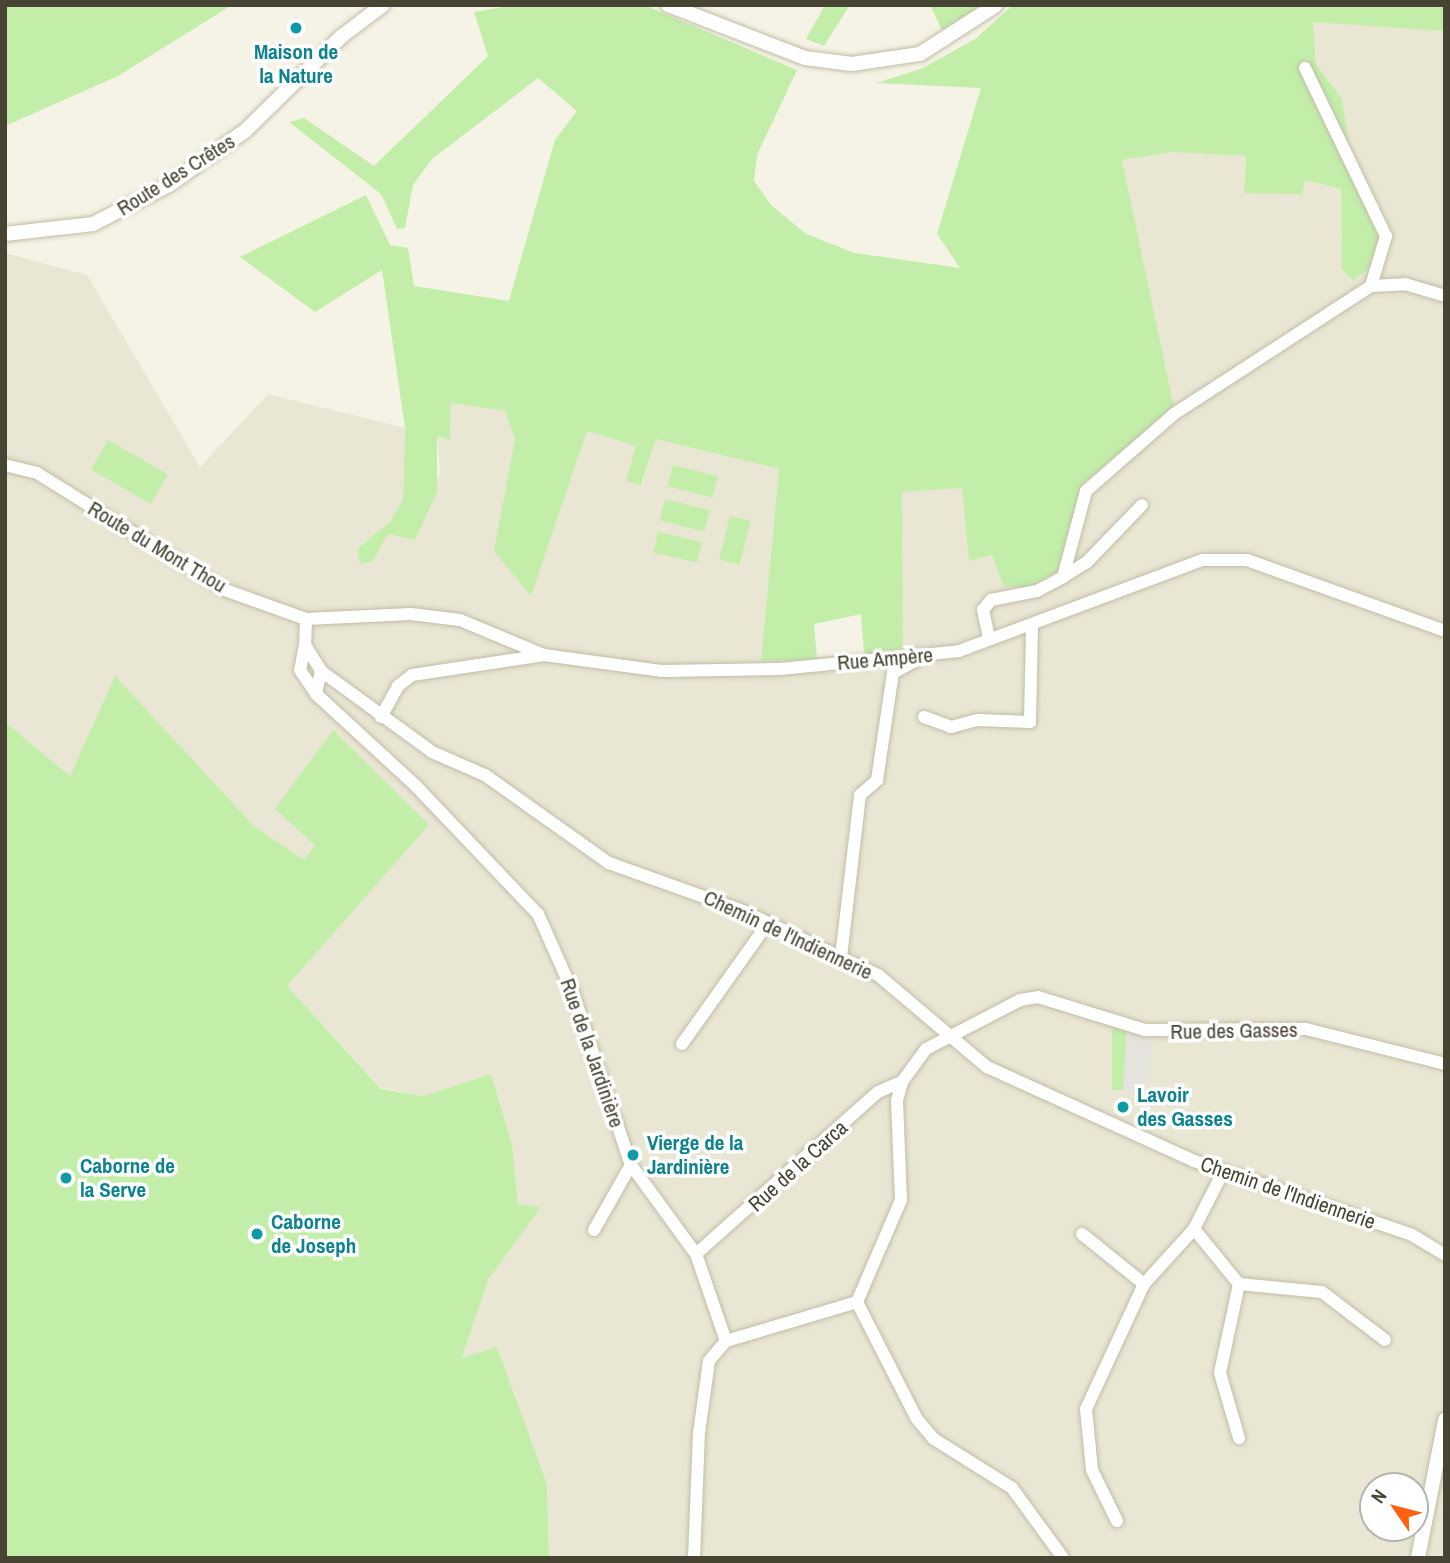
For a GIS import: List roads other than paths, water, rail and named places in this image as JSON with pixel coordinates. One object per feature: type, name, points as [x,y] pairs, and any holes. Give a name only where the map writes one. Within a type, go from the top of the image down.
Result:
[{"type":"street","name":"Route des Crêtes","points":[[5,234],[93,224],[169,185],[245,131],[342,36],[383,5]]},
{"type":"street","points":[[668,5],[805,58],[852,64],[920,54],[996,5]]},
{"type":"street","points":[[1305,68],[1386,236],[1371,286]]},
{"type":"street","points":[[1063,577],[1086,491],[1174,414],[1371,286],[1405,284],[1445,296]]},
{"type":"street","name":"Route du Mont Thou","points":[[5,465],[37,473],[225,590],[306,619]]},
{"type":"street","points":[[989,638],[983,610],[991,600],[1037,591],[1087,562],[1142,505]]},
{"type":"street","name":"Rue Ampère","points":[[306,619],[411,614],[460,620],[544,655],[663,671],[916,659],[1032,626],[1203,560],[1247,561],[1445,631]]},
{"type":"street","points":[[306,619],[305,645],[321,671],[381,717],[398,686],[412,675],[544,655]]},
{"type":"street","points":[[925,717],[951,727],[978,720],[1030,722],[1032,626]]},
{"type":"street","name":"Rue de la Jardinière","points":[[305,645],[300,670],[316,694],[414,784],[538,914],[572,990],[631,1165],[695,1254],[726,1341]]},
{"type":"street","points":[[841,957],[860,795],[877,779],[893,673],[916,659]]},
{"type":"street","points":[[316,694],[321,671]]},
{"type":"street","name":"Chemin de l'Indiennerie","points":[[381,717],[432,752],[485,775],[609,863],[768,923],[841,957],[900,992],[987,1067],[1223,1172],[1412,1235],[1445,1255]]},
{"type":"street","points":[[682,1044],[768,923]]},
{"type":"street","name":"Rue des Gasses","points":[[948,1035],[1038,997],[1145,1030],[1173,1032],[1306,1029],[1445,1064]]},
{"type":"street","points":[[948,1035],[926,1049],[902,1082],[901,1200],[858,1302],[917,1419],[934,1439],[1012,1488],[1063,1558]]},
{"type":"street","name":"Rue de la Carca","points":[[695,1254],[878,1092],[902,1082]]},
{"type":"street","points":[[594,1230],[631,1165]]},
{"type":"street","points":[[1117,1521],[1092,1470],[1083,1426],[1144,1283],[1194,1229],[1223,1172]]},
{"type":"street","points":[[1194,1229],[1239,1284],[1322,1292],[1385,1339]]},
{"type":"street","points":[[1082,1234],[1144,1283]]},
{"type":"street","points":[[1239,1284],[1220,1373],[1239,1438]]},
{"type":"street","points":[[694,1558],[691,1528],[709,1361],[726,1341],[858,1302]]},
{"type":"street","points":[[1418,1558],[1445,1420]]},
{"type":"place","name":"Maison de la Nature","points":[[296,28]]},
{"type":"place","name":"Lavoir des Gasses","points":[[1123,1107]]},
{"type":"place","name":"Vierge de la Jardinière","points":[[633,1155]]},
{"type":"place","name":"Caborne de la Serve","points":[[66,1178]]},
{"type":"place","name":"Caborne de Joseph","points":[[257,1234]]}]
